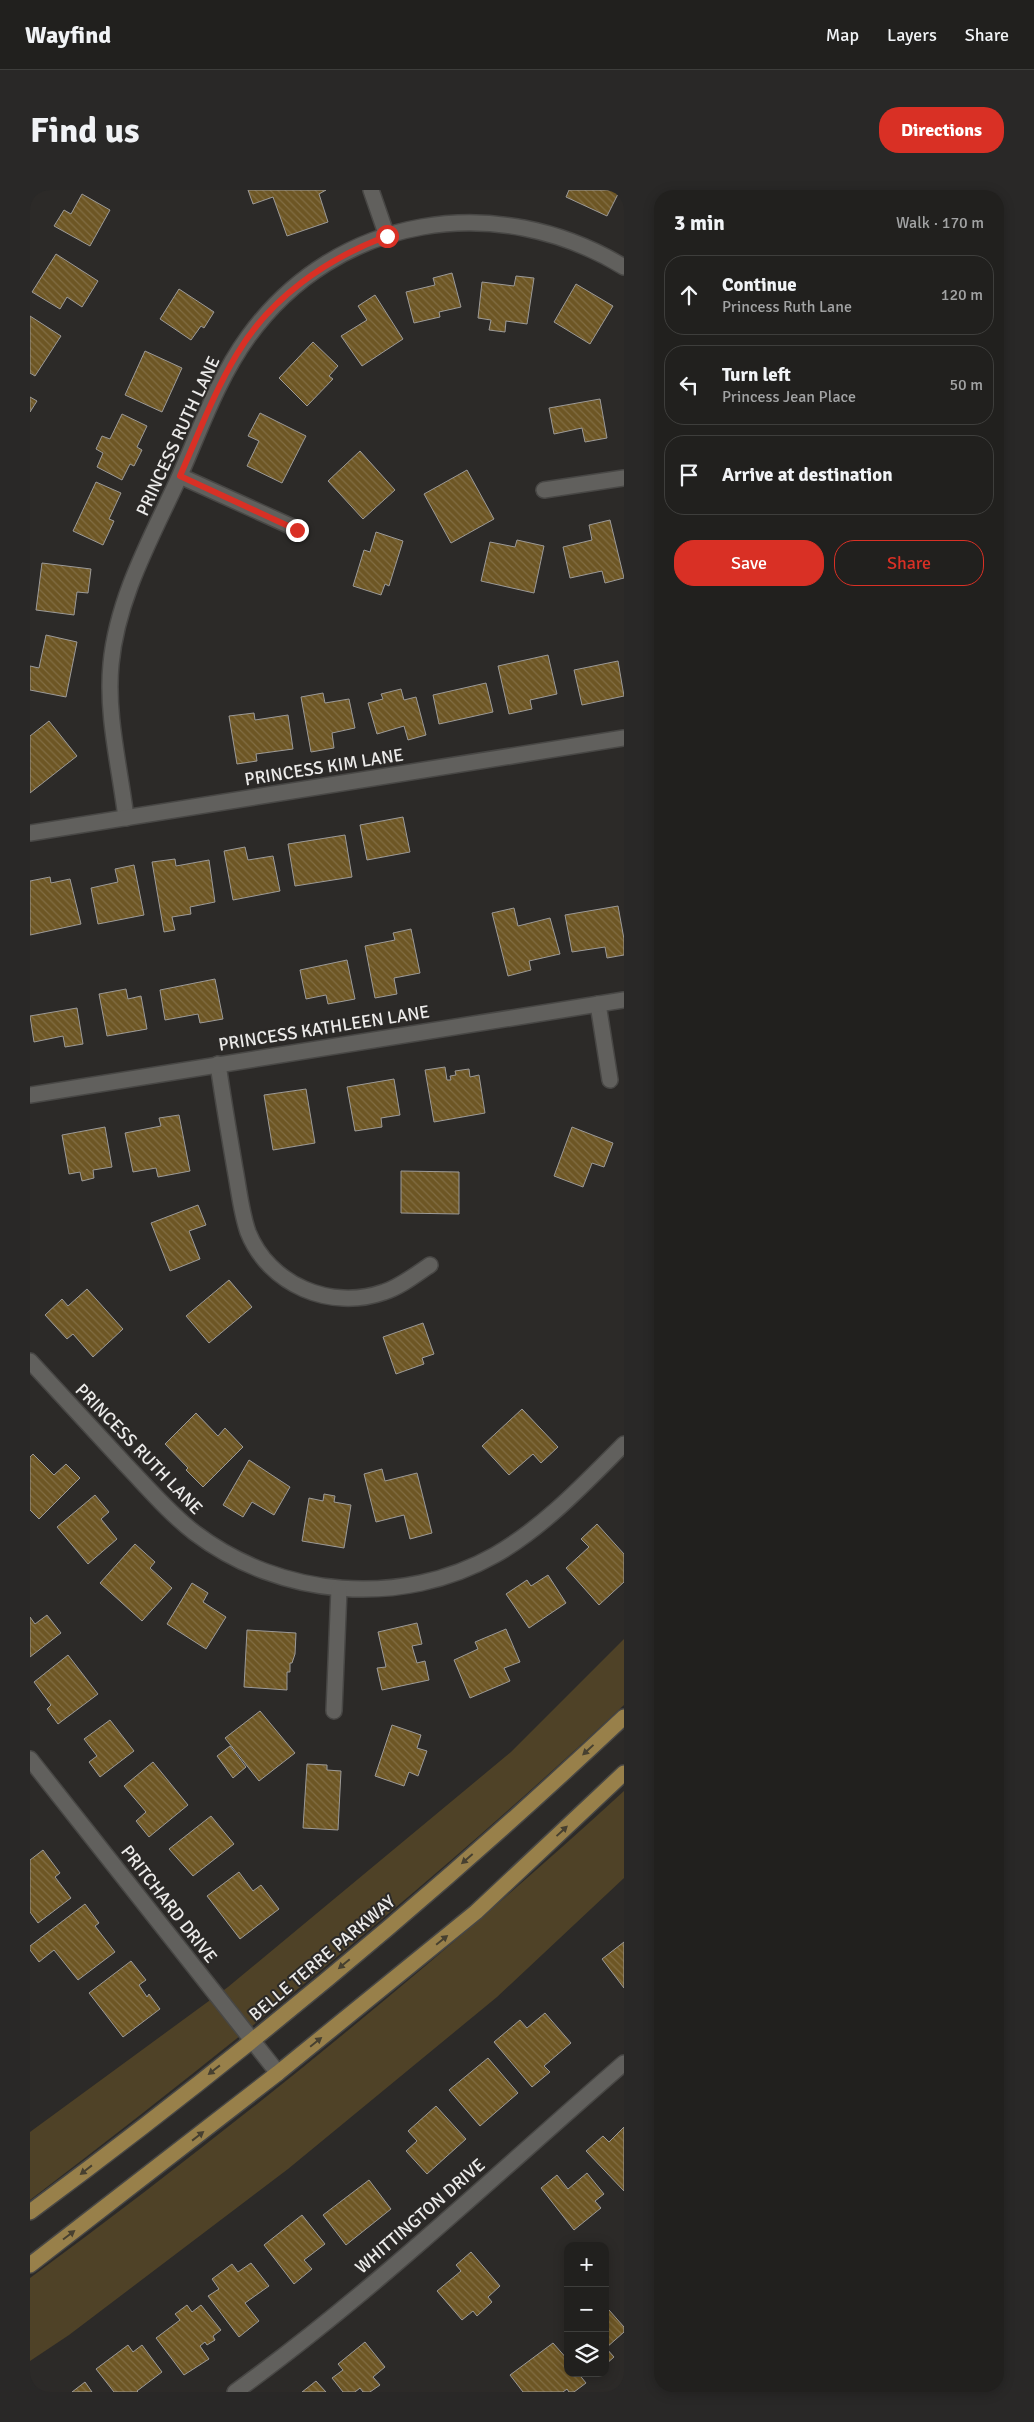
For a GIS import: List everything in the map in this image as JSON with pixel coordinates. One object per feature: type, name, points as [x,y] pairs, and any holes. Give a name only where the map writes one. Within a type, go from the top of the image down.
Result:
[{"type":"main road","name":"BELLE TERRE PARKWAY","points":[[30,2212],[253,2040],[406,1912],[564,1773],[624,1717]]},
{"type":"main road","points":[[30,2265],[278,2073],[476,1912],[624,1773]]},
{"type":"street","points":[[371,190],[387,236]]},
{"type":"street","name":"PRINCESS RUTH LANE","points":[[126,818],[111,695],[113,650],[119,620],[130,588],[227,372],[257,326],[284,298],[312,274],[343,255],[387,236],[423,226],[457,222],[541,230],[576,242],[624,267]]},
{"type":"street","points":[[180,476],[297,530]]},
{"type":"street","points":[[544,490],[624,478]]},
{"type":"street","name":"PRINCESS KIM LANE","points":[[30,833],[624,738]]},
{"type":"street","name":"PRINCESS KATHLEEN LANE","points":[[30,1095],[624,1000]]},
{"type":"street","points":[[598,1004],[610,1080]]},
{"type":"street","points":[[218,1064],[245,1221],[259,1252],[275,1271],[311,1292],[324,1296],[350,1298],[386,1292],[430,1265]]},
{"type":"street","name":"PRINCESS RUTH LANE","points":[[30,1361],[164,1506],[194,1532],[225,1553],[276,1576],[339,1589],[361,1590],[407,1585],[442,1577],[485,1560],[535,1527],[624,1444]]},
{"type":"street","points":[[334,1711],[339,1589]]},
{"type":"street","name":"PRITCHARD DRIVE","points":[[30,1759],[278,2073]]},
{"type":"street","name":"WHITTINGTON DRIVE","points":[[235,2392],[363,2291],[624,2063]]},
{"type":"shaded area","points":[[624,1639],[624,1705],[480,1835],[333,1960],[183,2082],[30,2200],[30,2132],[228,1987],[511,1752]]},
{"type":"shaded area","points":[[624,1791],[624,1878],[497,1997],[288,2169],[69,2335],[30,2361],[30,2278],[259,2103],[480,1919]]},
{"type":"building","points":[[248,190],[326,190],[319,194],[328,222],[287,236],[273,197],[253,204]]},
{"type":"building","points":[[569,190],[620,190],[607,216],[566,197]]},
{"type":"building","points":[[82,194],[110,210],[90,246],[54,226],[64,210],[71,214]]},
{"type":"building","points":[[56,254],[98,281],[82,307],[67,297],[60,309],[32,292]]},
{"type":"building","points":[[452,273],[461,307],[439,312],[440,317],[414,323],[406,292],[435,285],[433,278]]},
{"type":"building","points":[[516,276],[534,278],[527,324],[506,321],[505,332],[489,330],[491,320],[478,318],[482,282],[514,286]]},
{"type":"building","points":[[576,284],[613,306],[590,344],[554,322]]},
{"type":"building","points":[[179,289],[214,312],[204,328],[201,326],[191,340],[160,319]]},
{"type":"building","points":[[375,295],[403,339],[362,366],[341,336],[367,320],[358,306]]},
{"type":"building","points":[[30,316],[61,336],[35,376],[30,373]]},
{"type":"building","points":[[313,342],[338,366],[329,376],[333,379],[307,406],[279,378]]},
{"type":"building","points":[[145,351],[182,368],[162,412],[125,395]]},
{"type":"building","points":[[30,397],[37,401],[30,412]]},
{"type":"building","points":[[600,399],[607,438],[585,442],[582,428],[554,434],[549,408]]},
{"type":"building","points":[[260,413],[306,436],[282,483],[247,466],[259,441],[248,436]]},
{"type":"building","points":[[122,414],[147,426],[137,447],[142,450],[134,466],[130,464],[122,480],[97,467],[103,453],[96,449],[102,436],[110,439]]},
{"type":"building","points":[[360,451],[395,490],[363,519],[328,481]]},
{"type":"building","points":[[467,470],[494,519],[451,543],[424,494]]},
{"type":"building","points":[[96,482],[121,493],[109,519],[114,521],[103,545],[73,531]]},
{"type":"building","points":[[610,520],[624,578],[605,583],[602,571],[570,578],[563,547],[592,540],[589,525]]},
{"type":"building","points":[[376,532],[403,541],[389,586],[385,584],[381,595],[353,586],[364,550],[370,552]]},
{"type":"building","points":[[517,540],[544,546],[534,593],[481,581],[490,542],[515,547]]},
{"type":"building","points":[[42,563],[91,569],[88,593],[77,592],[74,615],[36,610]]},
{"type":"building","points":[[46,635],[77,642],[66,697],[30,690],[30,666],[39,668]]},
{"type":"building","points":[[548,655],[557,694],[530,700],[532,709],[509,714],[498,666]]},
{"type":"building","points":[[618,661],[624,696],[582,705],[574,670]]},
{"type":"building","points":[[486,683],[493,712],[439,724],[433,695]]},
{"type":"building","points":[[401,689],[404,700],[416,697],[426,735],[408,740],[404,726],[377,734],[368,703],[383,699],[381,694]]},
{"type":"building","points":[[323,693],[325,703],[349,699],[355,728],[332,733],[334,748],[311,752],[301,697]]},
{"type":"building","points":[[254,713],[255,720],[288,715],[293,749],[256,754],[257,761],[237,764],[229,716]]},
{"type":"building","points":[[49,721],[77,756],[30,793],[30,736]]},
{"type":"building","points":[[403,817],[410,852],[367,860],[360,825]]},
{"type":"building","points":[[345,835],[352,877],[295,886],[288,844]]},
{"type":"building","points":[[245,847],[248,860],[273,856],[280,891],[233,900],[224,851]]},
{"type":"building","points":[[175,859],[176,866],[209,860],[215,902],[190,907],[191,914],[172,917],[175,930],[164,932],[152,862]]},
{"type":"building","points":[[134,865],[144,915],[98,924],[91,888],[118,882],[115,869]]},
{"type":"building","points":[[50,877],[51,883],[70,879],[81,924],[30,935],[30,881]]},
{"type":"building","points":[[618,906],[624,939],[624,955],[607,958],[605,947],[572,952],[565,915]]},
{"type":"building","points":[[514,908],[518,926],[550,918],[560,954],[529,961],[531,970],[508,976],[492,913]]},
{"type":"building","points":[[411,929],[420,973],[394,978],[397,994],[375,998],[365,946],[395,940],[393,933]]},
{"type":"building","points":[[347,960],[355,999],[328,1004],[326,995],[306,999],[300,970]]},
{"type":"building","points":[[215,979],[223,1019],[200,1023],[198,1014],[165,1020],[160,990]]},
{"type":"building","points":[[126,989],[128,999],[141,996],[147,1029],[107,1036],[99,994]]},
{"type":"building","points":[[77,1008],[83,1044],[65,1047],[63,1036],[34,1042],[30,1016]]},
{"type":"building","points":[[445,1067],[447,1080],[451,1080],[450,1076],[456,1075],[455,1071],[469,1069],[470,1077],[479,1075],[485,1113],[434,1122],[425,1070]]},
{"type":"building","points":[[394,1079],[400,1115],[381,1118],[382,1127],[355,1131],[347,1087]]},
{"type":"building","points":[[306,1089],[315,1143],[273,1150],[264,1095]]},
{"type":"building","points":[[179,1115],[190,1171],[158,1177],[156,1168],[133,1172],[125,1133],[161,1126],[159,1118]]},
{"type":"building","points":[[105,1127],[112,1167],[93,1170],[94,1178],[82,1181],[80,1172],[69,1174],[62,1135]]},
{"type":"building","points":[[572,1127],[613,1143],[604,1167],[592,1163],[583,1187],[554,1176]]},
{"type":"building","points":[[401,1171],[459,1172],[459,1214],[401,1213]]},
{"type":"building","points":[[198,1205],[206,1225],[189,1231],[200,1259],[170,1271],[151,1223]]},
{"type":"building","points":[[229,1280],[252,1307],[209,1343],[186,1316]]},
{"type":"building","points":[[87,1289],[123,1329],[93,1357],[73,1334],[67,1339],[45,1315],[62,1299],[68,1306]]},
{"type":"building","points":[[423,1323],[434,1354],[422,1358],[424,1364],[396,1374],[383,1337]]},
{"type":"building","points":[[522,1409],[558,1447],[541,1463],[533,1454],[509,1475],[482,1446]]},
{"type":"building","points":[[196,1413],[218,1436],[225,1428],[243,1447],[203,1487],[165,1444]]},
{"type":"building","points":[[33,1454],[54,1475],[66,1464],[80,1478],[39,1519],[30,1510],[30,1457]]},
{"type":"building","points":[[249,1460],[290,1487],[274,1515],[252,1502],[243,1517],[223,1505]]},
{"type":"building","points":[[382,1469],[385,1481],[417,1473],[432,1533],[410,1539],[404,1515],[376,1522],[364,1474]]},
{"type":"building","points":[[324,1494],[335,1496],[334,1502],[351,1505],[344,1548],[302,1541],[309,1498],[323,1501]]},
{"type":"building","points":[[95,1495],[109,1512],[101,1519],[117,1539],[88,1564],[57,1527]]},
{"type":"building","points":[[597,1524],[624,1554],[624,1582],[599,1605],[566,1568],[589,1547],[581,1539]]},
{"type":"building","points":[[135,1544],[155,1562],[150,1568],[172,1588],[142,1621],[100,1583]]},
{"type":"building","points":[[548,1575],[566,1603],[529,1628],[506,1594],[527,1580],[531,1586]]},
{"type":"building","points":[[192,1583],[208,1593],[203,1602],[226,1617],[206,1649],[167,1624]]},
{"type":"building","points":[[47,1615],[61,1633],[30,1657],[30,1617],[35,1624]]},
{"type":"building","points":[[417,1623],[422,1644],[412,1646],[417,1663],[425,1661],[429,1680],[382,1690],[377,1668],[386,1667],[378,1632]]},
{"type":"building","points":[[506,1629],[520,1662],[504,1668],[510,1681],[470,1698],[454,1660],[478,1649],[475,1642]]},
{"type":"building","points":[[247,1630],[296,1633],[295,1654],[292,1663],[290,1663],[290,1672],[287,1672],[287,1690],[244,1687]]},
{"type":"building","points":[[68,1655],[98,1694],[58,1724],[47,1709],[51,1705],[34,1682]]},
{"type":"building","points":[[260,1711],[295,1753],[259,1781],[225,1738]]},
{"type":"building","points":[[110,1720],[134,1751],[100,1777],[89,1762],[97,1756],[84,1739]]},
{"type":"building","points":[[392,1725],[421,1735],[417,1748],[427,1751],[418,1776],[409,1772],[404,1786],[375,1776]]},
{"type":"building","points":[[230,1746],[246,1767],[233,1778],[217,1756]]},
{"type":"building","points":[[153,1762],[188,1805],[149,1837],[136,1821],[146,1812],[124,1786]]},
{"type":"building","points":[[307,1764],[327,1765],[327,1770],[341,1771],[338,1830],[303,1828]]},
{"type":"building","points":[[211,1816],[234,1844],[193,1876],[169,1849]]},
{"type":"building","points":[[43,1850],[60,1873],[55,1877],[71,1898],[38,1923],[30,1912],[30,1860]]},
{"type":"building","points":[[239,1872],[253,1891],[261,1885],[279,1909],[240,1939],[207,1896]]},
{"type":"building","points":[[85,1904],[99,1923],[95,1926],[115,1952],[78,1980],[54,1950],[39,1962],[30,1950],[30,1946]]},
{"type":"building","points":[[624,1942],[624,1988],[602,1959]]},
{"type":"building","points":[[131,1961],[146,1980],[139,1985],[147,1997],[149,1994],[160,2009],[123,2037],[89,1993]]},
{"type":"building","points":[[545,2013],[571,2043],[544,2066],[550,2072],[532,2087],[494,2042],[520,2020],[527,2028]]},
{"type":"building","points":[[488,2058],[518,2093],[480,2126],[449,2090]]},
{"type":"building","points":[[436,2106],[466,2139],[427,2174],[406,2151],[417,2141],[408,2131]]},
{"type":"building","points":[[624,2127],[624,2191],[586,2151],[603,2136],[609,2142]]},
{"type":"building","points":[[587,2173],[604,2194],[595,2201],[601,2208],[574,2230],[541,2188],[557,2175],[568,2189]]},
{"type":"building","points":[[369,2180],[391,2209],[346,2245],[323,2215]]},
{"type":"building","points":[[302,2215],[325,2244],[304,2260],[312,2269],[294,2284],[264,2245]]},
{"type":"building","points":[[471,2252],[500,2286],[488,2297],[492,2302],[477,2316],[473,2311],[462,2320],[437,2291],[461,2271],[456,2265]]},
{"type":"building","points":[[251,2263],[269,2286],[245,2303],[259,2321],[239,2337],[208,2296],[219,2289],[212,2279],[232,2264],[238,2272]]},
{"type":"building","points":[[187,2305],[192,2312],[201,2305],[221,2330],[213,2336],[215,2340],[207,2345],[205,2342],[200,2346],[209,2359],[184,2375],[156,2338],[180,2320],[175,2314]]},
{"type":"building","points":[[609,2310],[624,2327],[624,2332],[609,2345]]},
{"type":"building","points":[[365,2342],[385,2367],[373,2377],[380,2385],[370,2392],[363,2392],[360,2388],[355,2392],[343,2392],[332,2378],[343,2370],[338,2364]]},
{"type":"building","points":[[553,2343],[564,2355],[564,2377],[581,2377],[586,2383],[574,2392],[569,2392],[567,2389],[563,2392],[523,2392],[510,2375]]},
{"type":"building","points":[[128,2345],[133,2352],[142,2345],[162,2372],[138,2392],[114,2392],[96,2369]]},
{"type":"building","points":[[609,2351],[614,2357],[609,2361]]},
{"type":"building","points":[[316,2381],[326,2392],[302,2392]]},
{"type":"building","points":[[85,2382],[92,2392],[72,2392]]},
{"type":"route","points":[[297,530],[180,476],[227,372],[257,326],[290,292],[312,274],[336,258],[387,236]]}]
